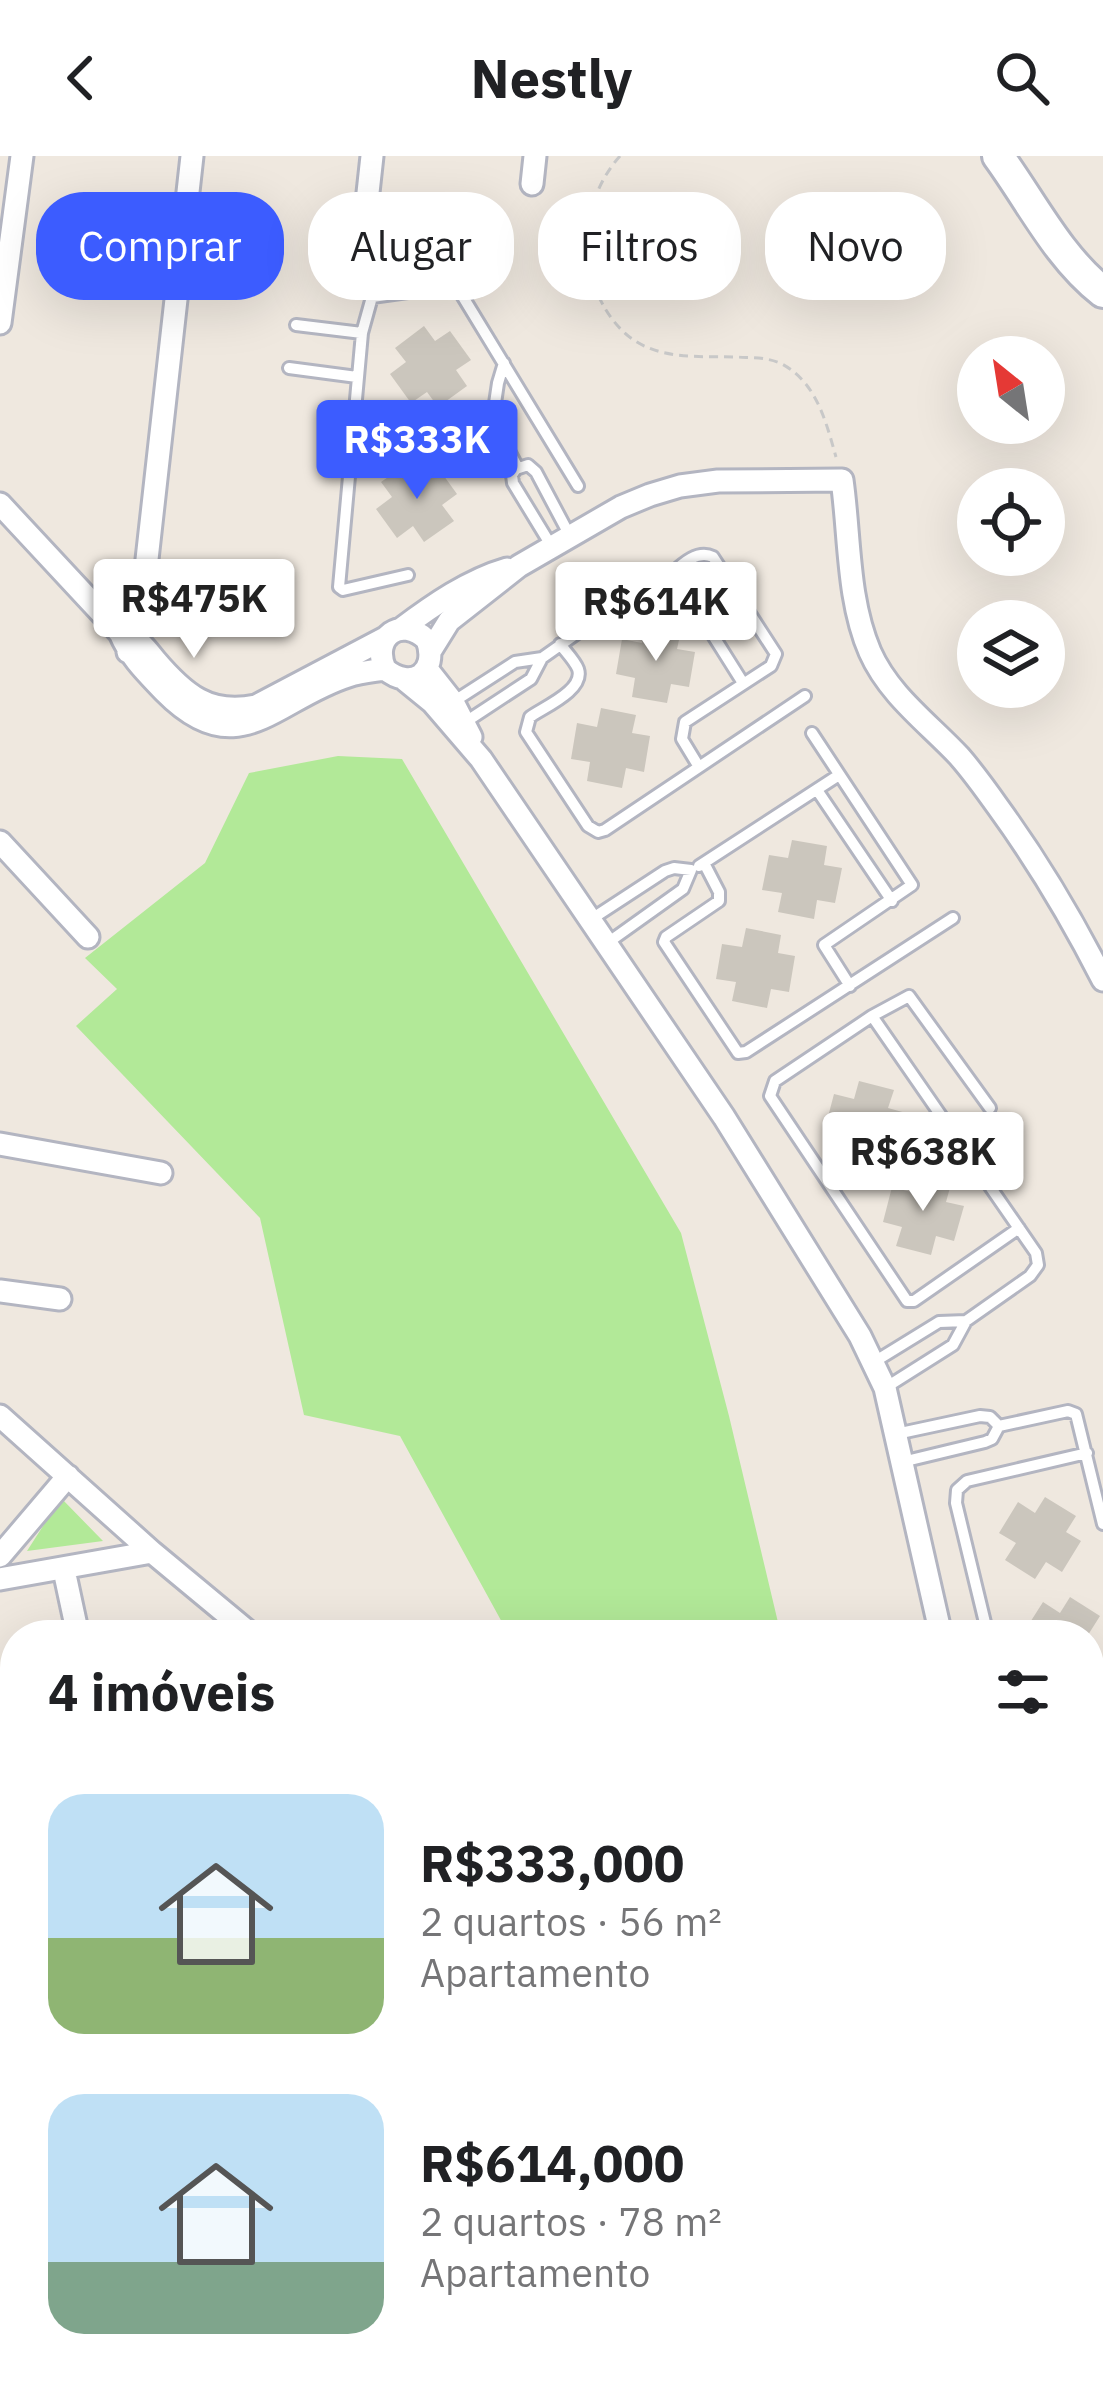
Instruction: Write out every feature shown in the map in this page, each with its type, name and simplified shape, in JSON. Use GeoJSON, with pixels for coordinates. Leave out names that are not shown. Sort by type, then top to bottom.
{"type":"FeatureCollection","features":[{"type":"Feature","properties":{"kind":"street"},"geometry":{"type":"LineString","coordinates":[[0,322],[22,156]]}},
{"type":"Feature","properties":{"kind":"street"},"geometry":{"type":"LineString","coordinates":[[128,642],[192,156]]}},
{"type":"Feature","properties":{"kind":"street"},"geometry":{"type":"LineString","coordinates":[[368,192],[372,156]]}},
{"type":"Feature","properties":{"kind":"street"},"geometry":{"type":"LineString","coordinates":[[532,184],[535,156]]}},
{"type":"Feature","properties":{"kind":"street"},"geometry":{"type":"LineString","coordinates":[[998,156],[1057,241],[1103,292]]}},
{"type":"Feature","properties":{"kind":"street"},"geometry":{"type":"LineString","coordinates":[[0,504],[128,642],[181,708],[215,725],[278,712],[348,676],[421,675],[448,621],[519,566],[650,495],[680,486],[750,479],[842,480],[858,619],[871,653],[886,680],[922,723],[959,756],[1034,857],[1103,980]]}},
{"type":"Feature","properties":{"kind":"street"},"geometry":{"type":"LineString","coordinates":[[239,717],[394,633],[487,575],[519,566]]}},
{"type":"Feature","properties":{"kind":"street"},"geometry":{"type":"LineString","coordinates":[[394,633],[420,633],[481,759]]}},
{"type":"Feature","properties":{"kind":"street"},"geometry":{"type":"LineString","coordinates":[[394,633],[380,653],[395,675],[432,702],[481,759],[724,1117],[860,1336],[885,1388],[938,1620]]}},
{"type":"Feature","properties":{"kind":"street"},"geometry":{"type":"LineString","coordinates":[[0,842],[88,937]]}},
{"type":"Feature","properties":{"kind":"street"},"geometry":{"type":"LineString","coordinates":[[0,1144],[161,1172]]}},
{"type":"Feature","properties":{"kind":"street"},"geometry":{"type":"LineString","coordinates":[[0,1292],[60,1299]]}},
{"type":"Feature","properties":{"kind":"street"},"geometry":{"type":"LineString","coordinates":[[0,1416],[222,1620]]}},
{"type":"Feature","properties":{"kind":"street"},"geometry":{"type":"LineString","coordinates":[[0,1556],[68,1476]]}},
{"type":"Feature","properties":{"kind":"street"},"geometry":{"type":"LineString","coordinates":[[0,1580],[152,1552]]}},
{"type":"Feature","properties":{"kind":"street"},"geometry":{"type":"LineString","coordinates":[[64,1570],[75,1620]]}},
{"type":"Feature","properties":{"kind":"lane"},"geometry":{"type":"LineString","coordinates":[[372,300],[362,333],[340,589],[408,575]]}},
{"type":"Feature","properties":{"kind":"lane"},"geometry":{"type":"LineString","coordinates":[[467,300],[578,486]]}},
{"type":"Feature","properties":{"kind":"lane"},"geometry":{"type":"LineString","coordinates":[[296,325],[362,333]]}},
{"type":"Feature","properties":{"kind":"lane"},"geometry":{"type":"LineString","coordinates":[[490,437],[503,363]]}},
{"type":"Feature","properties":{"kind":"lane"},"geometry":{"type":"LineString","coordinates":[[289,368],[358,377]]}},
{"type":"Feature","properties":{"kind":"lane"},"geometry":{"type":"LineString","coordinates":[[354,426],[490,437],[508,449],[518,468]]}},
{"type":"Feature","properties":{"kind":"lane"},"geometry":{"type":"LineString","coordinates":[[518,468],[532,468],[550,499],[561,542],[530,511],[512,479],[518,468]]}},
{"type":"Feature","properties":{"kind":"lane"},"geometry":{"type":"LineString","coordinates":[[530,511],[550,499]]}},
{"type":"Feature","properties":{"kind":"lane"},"geometry":{"type":"LineString","coordinates":[[464,723],[531,679],[542,658],[657,577],[669,576],[700,554],[709,554],[776,654],[771,666],[685,722],[682,739],[699,767]]}},
{"type":"Feature","properties":{"kind":"lane"},"geometry":{"type":"LineString","coordinates":[[669,576],[680,583],[743,683]]}},
{"type":"Feature","properties":{"kind":"lane"},"geometry":{"type":"LineString","coordinates":[[560,644],[578,670],[578,680],[530,717],[526,732],[590,829],[598,832],[805,696]]}},
{"type":"Feature","properties":{"kind":"lane"},"geometry":{"type":"LineString","coordinates":[[453,702],[522,660],[542,658]]}},
{"type":"Feature","properties":{"kind":"lane"},"geometry":{"type":"LineString","coordinates":[[494,675],[506,695]]}},
{"type":"Feature","properties":{"kind":"lane"},"geometry":{"type":"LineString","coordinates":[[812,733],[912,884],[824,945],[850,986]]}},
{"type":"Feature","properties":{"kind":"lane"},"geometry":{"type":"LineString","coordinates":[[590,920],[665,871],[691,870],[704,863],[839,775]]}},
{"type":"Feature","properties":{"kind":"lane"},"geometry":{"type":"LineString","coordinates":[[817,790],[892,901]]}},
{"type":"Feature","properties":{"kind":"lane"},"geometry":{"type":"LineString","coordinates":[[704,863],[719,901],[664,941],[734,1052],[746,1052],[953,918]]}},
{"type":"Feature","properties":{"kind":"lane"},"geometry":{"type":"LineString","coordinates":[[606,944],[683,889],[691,870]]}},
{"type":"Feature","properties":{"kind":"lane"},"geometry":{"type":"LineString","coordinates":[[643,885],[657,906]]}},
{"type":"Feature","properties":{"kind":"lane"},"geometry":{"type":"LineString","coordinates":[[990,1108],[911,997],[872,1016],[775,1081],[770,1096],[905,1298],[914,1300],[1019,1228]]}},
{"type":"Feature","properties":{"kind":"lane"},"geometry":{"type":"LineString","coordinates":[[872,1016],[1036,1253],[1038,1265],[966,1322],[957,1341],[885,1388]]}},
{"type":"Feature","properties":{"kind":"lane"},"geometry":{"type":"LineString","coordinates":[[874,1362],[944,1320],[966,1322]]}},
{"type":"Feature","properties":{"kind":"lane"},"geometry":{"type":"LineString","coordinates":[[918,1336],[933,1358]]}},
{"type":"Feature","properties":{"kind":"lane"},"geometry":{"type":"LineString","coordinates":[[896,1434],[985,1416],[1000,1426],[1073,1412],[1103,1524]]}},
{"type":"Feature","properties":{"kind":"lane"},"geometry":{"type":"LineString","coordinates":[[948,1424],[954,1450]]}},
{"type":"Feature","properties":{"kind":"lane"},"geometry":{"type":"LineString","coordinates":[[902,1462],[992,1439],[1000,1426]]}},
{"type":"Feature","properties":{"kind":"lane"},"geometry":{"type":"LineString","coordinates":[[984,1620],[956,1503],[957,1490],[967,1481],[1087,1453]]}},
{"type":"Feature","properties":{"kind":"path"},"geometry":{"type":"LineString","coordinates":[[620,156],[594,200],[586,236],[588,266],[600,301],[617,329],[654,352],[759,358],[796,373],[814,394],[842,480]]}},
{"type":"Feature","properties":{"kind":"green space"},"geometry":{"type":"Polygon","coordinates":[[[338,756],[402,759],[681,1233],[777,1620],[501,1620],[400,1436],[304,1415],[260,1218],[76,1026],[117,989],[85,958],[205,863],[249,773],[338,756]]]}},
{"type":"Feature","properties":{"kind":"green space"},"geometry":{"type":"Polygon","coordinates":[[[61,1498],[103,1541],[27,1551],[61,1498]]]}},
{"type":"Feature","properties":{"kind":"building"},"geometry":{"type":"Polygon","coordinates":[[[424,326],[435,341],[450,331],[471,360],[456,370],[467,386],[438,407],[427,392],[411,403],[390,374],[406,362],[395,348],[424,326]]]}},
{"type":"Feature","properties":{"kind":"building"},"geometry":{"type":"Polygon","coordinates":[[[411,461],[421,476],[436,465],[457,494],[442,505],[454,521],[424,542],[413,526],[397,538],[376,509],[392,497],[381,482],[411,461]]]}},
{"type":"Feature","properties":{"kind":"building"},"geometry":{"type":"Polygon","coordinates":[[[646,624],[681,631],[677,649],[695,652],[689,687],[671,684],[667,703],[632,697],[635,678],[616,674],[622,639],[642,643],[646,624]]]}},
{"type":"Feature","properties":{"kind":"building"},"geometry":{"type":"Polygon","coordinates":[[[601,708],[636,715],[632,733],[650,736],[644,772],[626,768],[622,788],[587,781],[590,762],[571,759],[577,723],[597,727],[601,708]]]}},
{"type":"Feature","properties":{"kind":"building"},"geometry":{"type":"Polygon","coordinates":[[[792,840],[827,846],[824,865],[842,868],[835,903],[817,900],[814,919],[778,912],[782,893],[762,890],[769,855],[788,858],[792,840]]]}},
{"type":"Feature","properties":{"kind":"building"},"geometry":{"type":"Polygon","coordinates":[[[746,928],[781,935],[778,953],[795,956],[789,992],[771,989],[767,1008],[732,1001],[736,982],[716,979],[722,944],[742,947],[746,928]]]}},
{"type":"Feature","properties":{"kind":"building"},"geometry":{"type":"Polygon","coordinates":[[[859,1081],[894,1090],[888,1108],[906,1113],[896,1147],[879,1143],[873,1162],[839,1152],[844,1133],[825,1128],[834,1094],[854,1099],[859,1081]]]}},
{"type":"Feature","properties":{"kind":"building"},"geometry":{"type":"Polygon","coordinates":[[[917,1174],[951,1184],[946,1202],[964,1206],[954,1241],[936,1236],[931,1255],[896,1246],[902,1227],[883,1222],[892,1187],[911,1192],[917,1174]]]}},
{"type":"Feature","properties":{"kind":"building"},"geometry":{"type":"Polygon","coordinates":[[[1045,1497],[1076,1516],[1066,1532],[1081,1541],[1062,1572],[1046,1562],[1035,1579],[1005,1560],[1016,1543],[999,1533],[1018,1502],[1035,1513],[1045,1497]]]}},
{"type":"Feature","properties":{"kind":"building"},"geometry":{"type":"Polygon","coordinates":[[[1070,1597],[1100,1616],[1097,1620],[1032,1620],[1043,1602],[1060,1613],[1070,1597]]]}}]}
